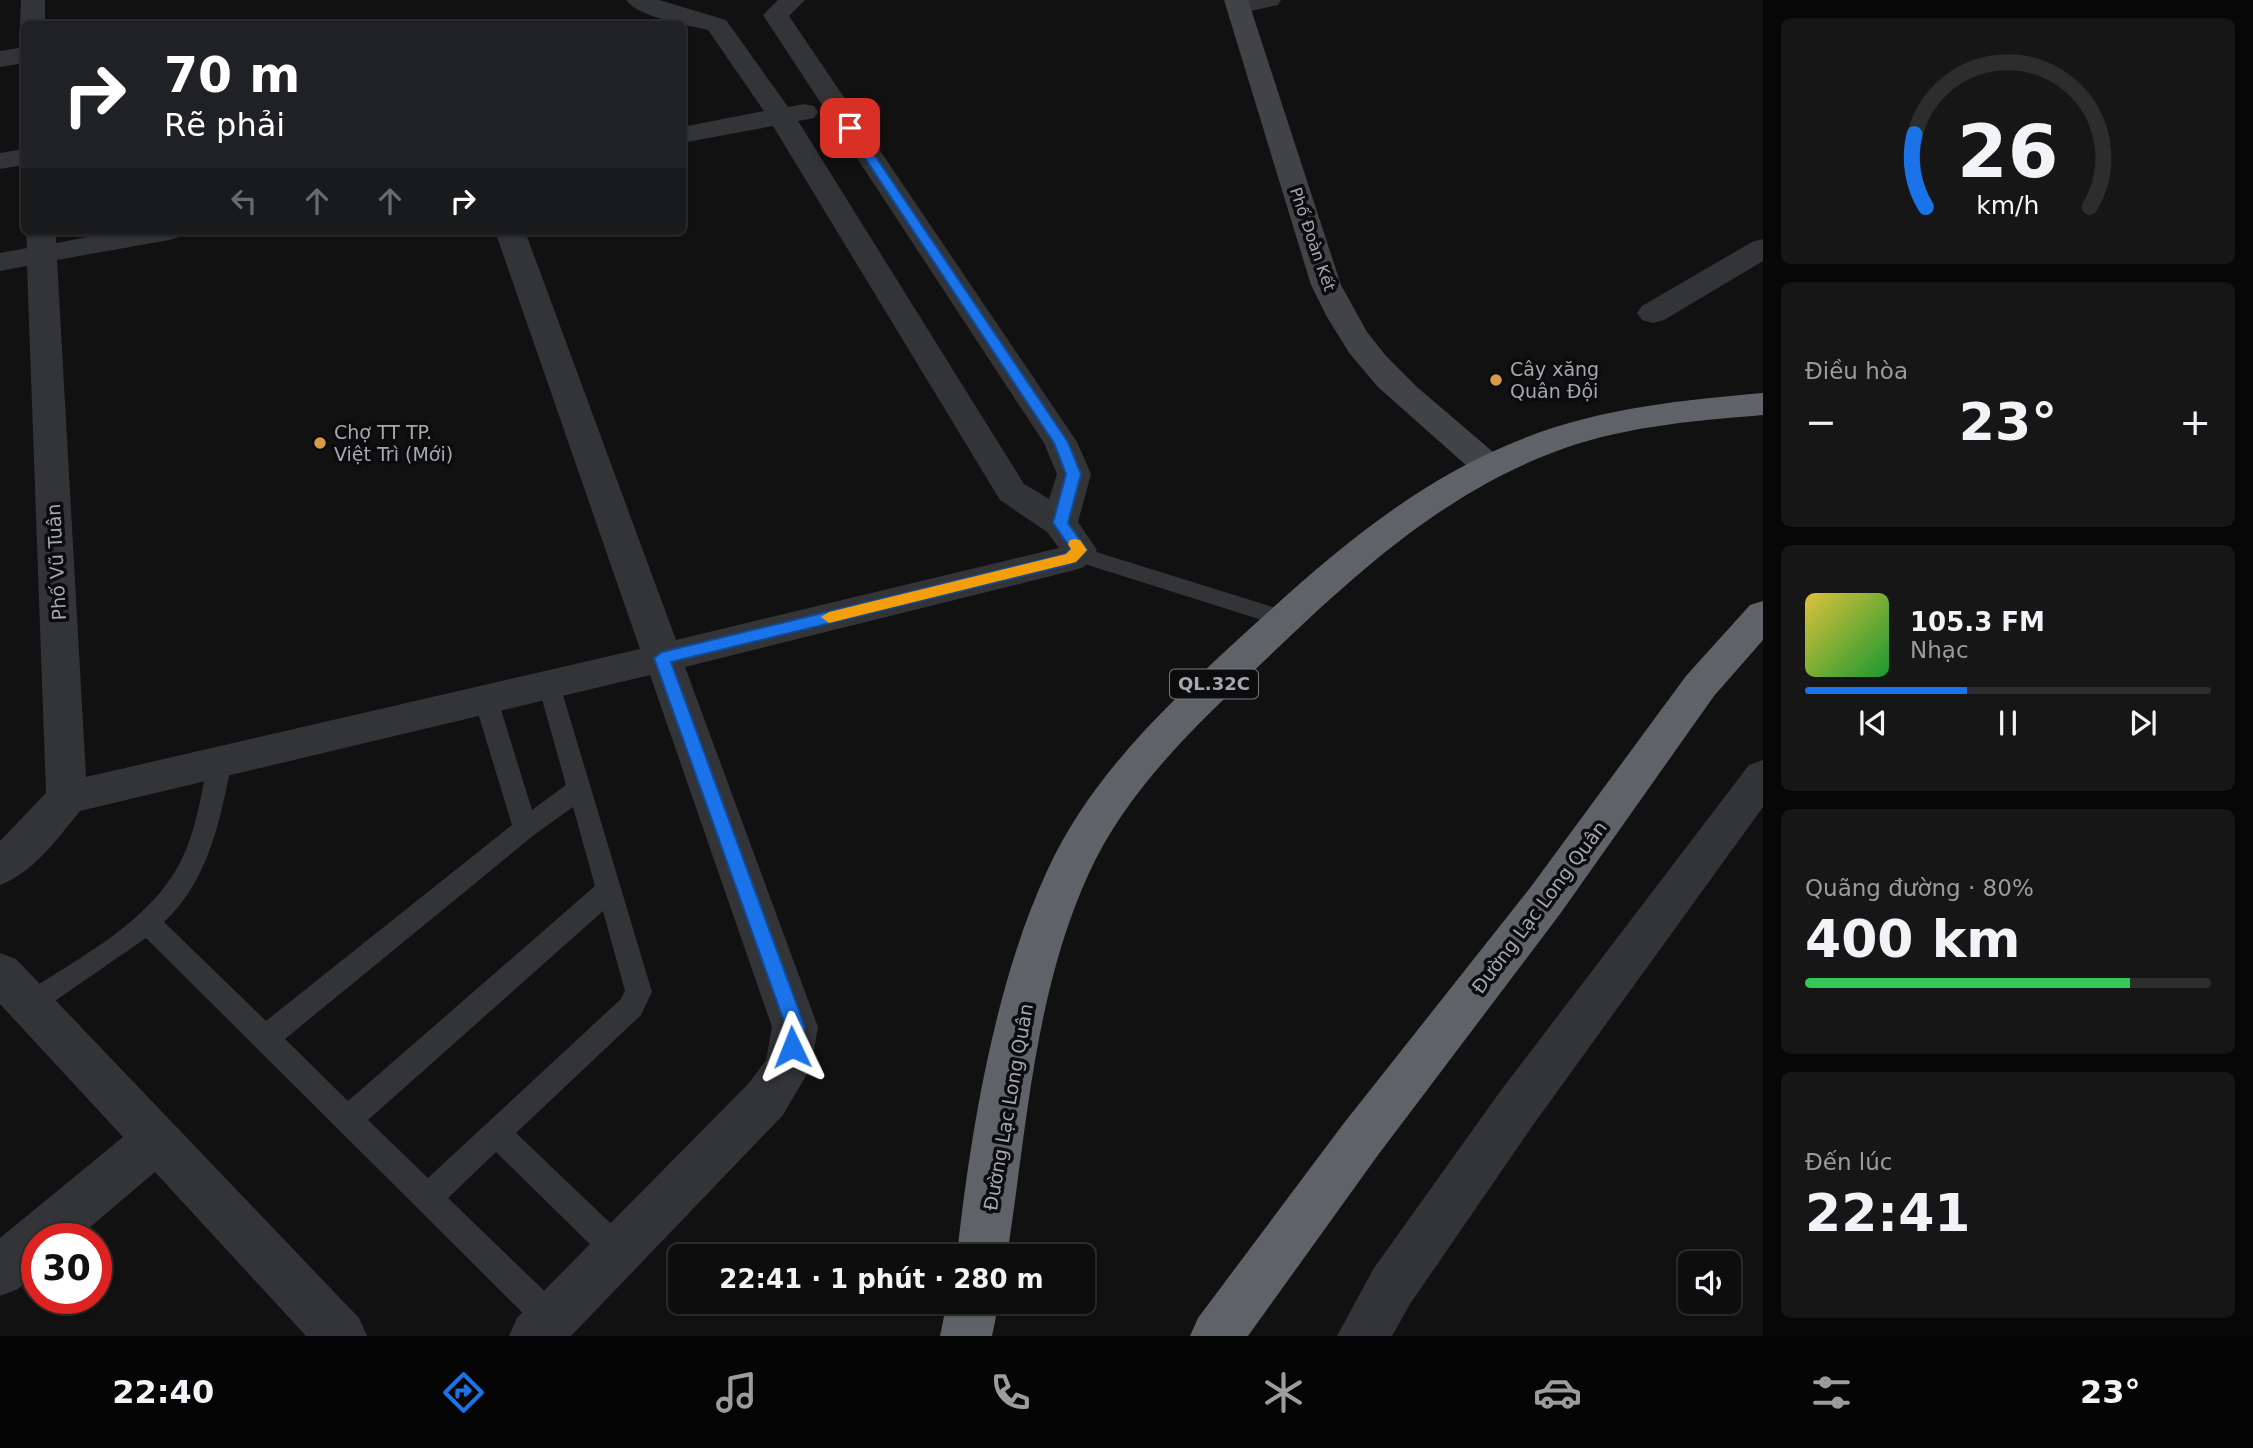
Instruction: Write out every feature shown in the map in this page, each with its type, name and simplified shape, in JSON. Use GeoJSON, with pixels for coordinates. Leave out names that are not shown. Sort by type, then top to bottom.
{"type":"FeatureCollection","features":[{"type":"Feature","properties":{"kind":"highway","name":"Đường Lạc Long Quân"},"geometry":{"type":"LineString","coordinates":[[984,1244],[1013,1055],[1039,953],[1069,871],[1107,804],[1140,760],[1203,694],[1359,550],[1457,482],[1539,444],[1617,421],[1763,404]]}},
{"type":"Feature","properties":{"kind":"highway","name":"Đường Lạc Long Quân"},"geometry":{"type":"LineString","coordinates":[[1216,1336],[1362,1139],[1545,901],[1700,686],[1763,615]]}},
{"type":"Feature","properties":{"kind":"highway"},"geometry":{"type":"LineString","coordinates":[[965,1336],[970,1314]]}},
{"type":"Feature","properties":{"kind":"street"},"geometry":{"type":"LineString","coordinates":[[33,0],[33,21]]}},
{"type":"Feature","properties":{"kind":"street"},"geometry":{"type":"LineString","coordinates":[[0,867],[36,834],[67,797],[549,685],[1071,558],[1069,539],[1074,474],[1060,442],[836,106],[756,16],[666,12],[638,0]]}},
{"type":"Feature","properties":{"kind":"street"},"geometry":{"type":"LineString","coordinates":[[1237,3],[1269,0]]}},
{"type":"Feature","properties":{"kind":"street","name":"Phố Đoàn Kết"},"geometry":{"type":"LineString","coordinates":[[1237,3],[1326,285],[1344,320],[1361,346],[1385,374],[1488,466]]}},
{"type":"Feature","properties":{"kind":"street"},"geometry":{"type":"LineString","coordinates":[[756,16],[780,116],[1012,492],[1069,539]]}},
{"type":"Feature","properties":{"kind":"street"},"geometry":{"type":"LineString","coordinates":[[0,59],[21,56]]}},
{"type":"Feature","properties":{"kind":"street"},"geometry":{"type":"LineString","coordinates":[[686,134],[836,106]]}},
{"type":"Feature","properties":{"kind":"street"},"geometry":{"type":"LineString","coordinates":[[0,161],[21,158]]}},
{"type":"Feature","properties":{"kind":"street"},"geometry":{"type":"LineString","coordinates":[[0,262],[42,242],[123,235]]}},
{"type":"Feature","properties":{"kind":"street"},"geometry":{"type":"LineString","coordinates":[[511,235],[796,1027],[788,1067],[766,1099],[543,1327]]}},
{"type":"Feature","properties":{"kind":"street","name":"Phố Vũ Tuân"},"geometry":{"type":"LineString","coordinates":[[42,242],[67,797]]}},
{"type":"Feature","properties":{"kind":"street"},"geometry":{"type":"LineString","coordinates":[[1653,313],[1763,248]]}},
{"type":"Feature","properties":{"kind":"street"},"geometry":{"type":"LineString","coordinates":[[1363,1336],[1392,1286],[1516,1109],[1763,776]]}},
{"type":"Feature","properties":{"kind":"street"},"geometry":{"type":"LineString","coordinates":[[15,988],[341,1336]]}},
{"type":"Feature","properties":{"kind":"street"},"geometry":{"type":"LineString","coordinates":[[58,1223],[156,1140]]}},
{"type":"Feature","properties":{"kind":"street"},"geometry":{"type":"LineString","coordinates":[[0,1271],[21,1254]]}},
{"type":"Feature","properties":{"kind":"lane"},"geometry":{"type":"LineString","coordinates":[[1069,539],[1284,619]]}},
{"type":"Feature","properties":{"kind":"lane"},"geometry":{"type":"LineString","coordinates":[[428,1198],[631,1007],[639,992],[549,685]]}},
{"type":"Feature","properties":{"kind":"lane"},"geometry":{"type":"LineString","coordinates":[[486,699],[526,828]]}},
{"type":"Feature","properties":{"kind":"lane"},"geometry":{"type":"LineString","coordinates":[[15,988],[148,923],[188,871],[205,826],[220,762]]}},
{"type":"Feature","properties":{"kind":"lane"},"geometry":{"type":"LineString","coordinates":[[266,1038],[526,828],[579,789]]}},
{"type":"Feature","properties":{"kind":"lane"},"geometry":{"type":"LineString","coordinates":[[348,1119],[609,890]]}},
{"type":"Feature","properties":{"kind":"lane"},"geometry":{"type":"LineString","coordinates":[[148,923],[428,1198],[543,1327]]}},
{"type":"Feature","properties":{"kind":"lane"},"geometry":{"type":"LineString","coordinates":[[497,1134],[617,1250]]}},
{"type":"Feature","properties":{"kind":"slow traffic"},"geometry":{"type":"LineString","coordinates":[[829,617],[1071,558],[1079,550],[1075,544]]}},
{"type":"Feature","properties":{"kind":"place","name":"Cây xăng Quân Đội"},"geometry":{"type":"Point","coordinates":[1496,380]}},
{"type":"Feature","properties":{"kind":"place","name":"Chợ TT TP. Việt Trì (Mới)"},"geometry":{"type":"Point","coordinates":[320,443]}},
{"type":"Feature","properties":{"kind":"route"},"geometry":{"type":"LineString","coordinates":[[792,1047],[796,1027],[662,658],[1071,558],[1079,550],[1060,523],[1074,474],[1060,442],[850,128]]}}]}
